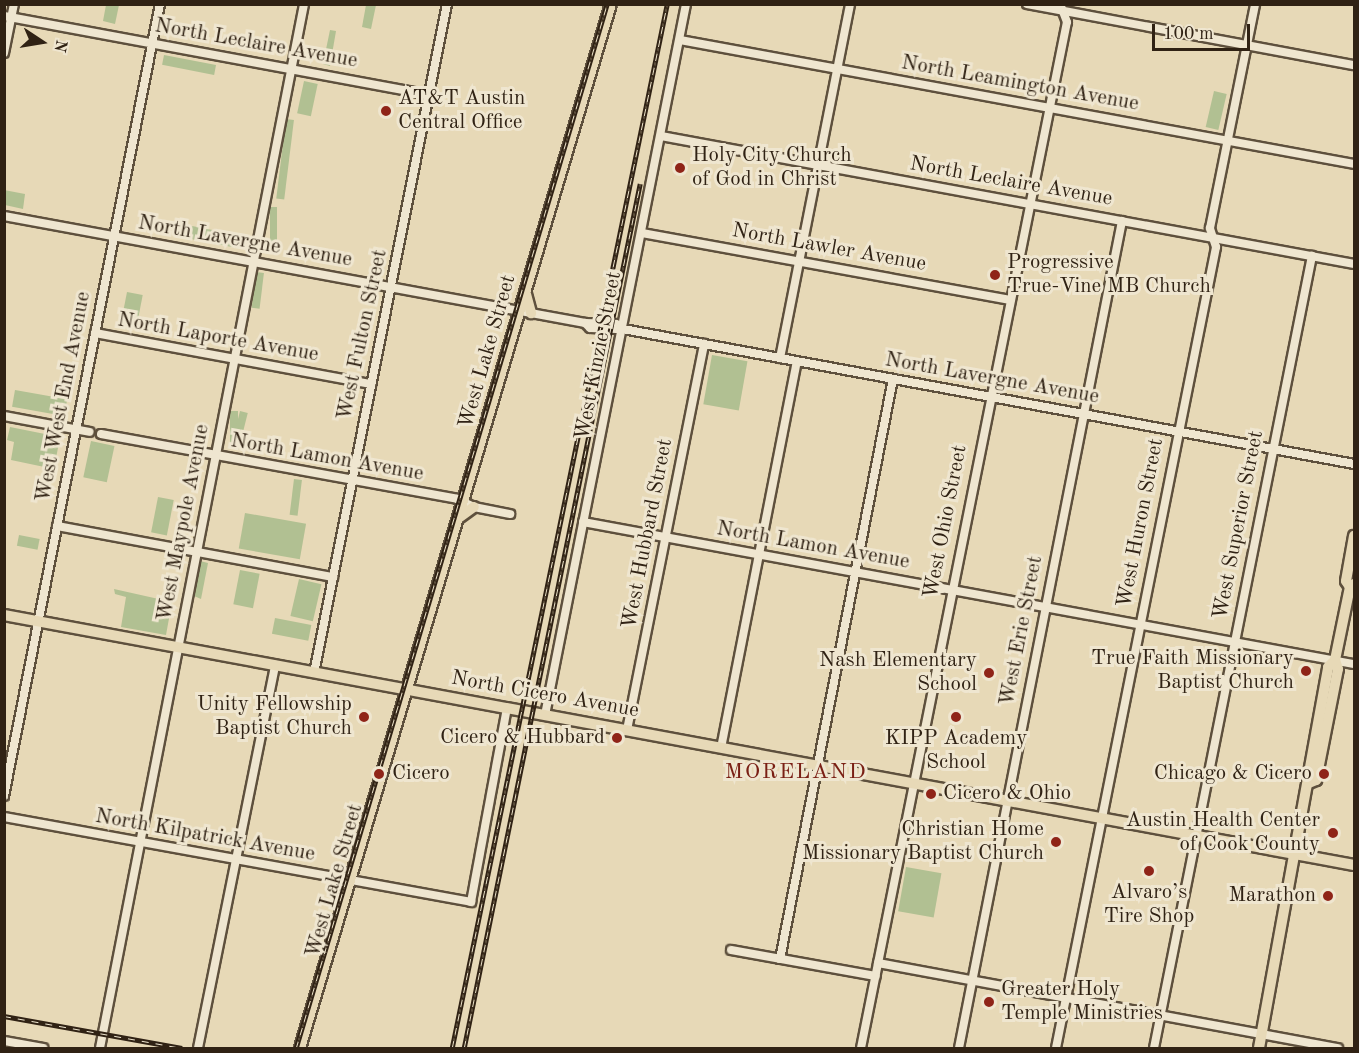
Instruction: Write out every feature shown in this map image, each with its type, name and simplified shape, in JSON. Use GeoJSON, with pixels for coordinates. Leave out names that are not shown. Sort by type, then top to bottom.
{"type":"FeatureCollection","features":[{"type":"Feature","properties":{"kind":"main road","name":"West Lake Street"},"geometry":{"type":"LineString","coordinates":[[295,1048],[411,690],[460,517],[469,504],[509,351],[611,4]]}},
{"type":"Feature","properties":{"kind":"main road"},"geometry":{"type":"LineString","coordinates":[[509,351],[518,346],[525,275],[533,269]]}},
{"type":"Feature","properties":{"kind":"main road"},"geometry":{"type":"LineString","coordinates":[[1259,1048],[1309,783],[1306,779],[1328,667],[1335,660],[1352,585],[1346,581],[1354,536]]}},
{"type":"Feature","properties":{"kind":"main road","name":"North Cicero Avenue"},"geometry":{"type":"LineString","coordinates":[[4,615],[1007,800],[1078,814],[1092,819],[1101,818],[1354,865]]}},
{"type":"Feature","properties":{"kind":"main road","name":"West Lake Street"},"geometry":{"type":"LineString","coordinates":[[300,1048],[400,709],[411,690]]}},
{"type":"Feature","properties":{"kind":"main road","name":"West Lake Street"},"geometry":{"type":"LineString","coordinates":[[306,1048],[350,881]]}},
{"type":"Feature","properties":{"kind":"street"},"geometry":{"type":"LineString","coordinates":[[4,53],[8,17],[14,4]]}},
{"type":"Feature","properties":{"kind":"street","name":"West West End Avenue"},"geometry":{"type":"LineString","coordinates":[[4,796],[160,4]]}},
{"type":"Feature","properties":{"kind":"street","name":"West Maypole Avenue"},"geometry":{"type":"LineString","coordinates":[[100,1048],[304,4]]}},
{"type":"Feature","properties":{"kind":"street","name":"West Fulton Street"},"geometry":{"type":"LineString","coordinates":[[315,673],[370,384],[447,4]]}},
{"type":"Feature","properties":{"kind":"street","name":"West Kinzie Street"},"geometry":{"type":"LineString","coordinates":[[545,715],[686,4]]}},
{"type":"Feature","properties":{"kind":"street"},"geometry":{"type":"LineString","coordinates":[[780,358],[850,4]]}},
{"type":"Feature","properties":{"kind":"street"},"geometry":{"type":"LineString","coordinates":[[1027,4],[1062,8],[1354,65]]}},
{"type":"Feature","properties":{"kind":"street","name":"West Huron Street"},"geometry":{"type":"LineString","coordinates":[[1056,1048],[1216,247],[1210,228],[1255,4]]}},
{"type":"Feature","properties":{"kind":"street","name":"West Ohio Street"},"geometry":{"type":"LineString","coordinates":[[861,1048],[989,397],[1067,22],[1062,8]]}},
{"type":"Feature","properties":{"kind":"street","name":"North Leclaire Avenue"},"geometry":{"type":"LineString","coordinates":[[8,17],[429,95]]}},
{"type":"Feature","properties":{"kind":"street","name":"North Leamington Avenue"},"geometry":{"type":"LineString","coordinates":[[680,40],[1354,164]]}},
{"type":"Feature","properties":{"kind":"street","name":"North Leclaire Avenue"},"geometry":{"type":"LineString","coordinates":[[661,136],[1354,264]]}},
{"type":"Feature","properties":{"kind":"street","name":"North Lavergne Avenue"},"geometry":{"type":"LineString","coordinates":[[4,216],[585,323],[614,332],[623,329],[1354,464]]}},
{"type":"Feature","properties":{"kind":"street","name":"West Erie Street"},"geometry":{"type":"LineString","coordinates":[[959,1048],[1122,221]]}},
{"type":"Feature","properties":{"kind":"street","name":"North Lawler Avenue"},"geometry":{"type":"LineString","coordinates":[[642,233],[1009,300]]}},
{"type":"Feature","properties":{"kind":"street","name":"West Superior Street"},"geometry":{"type":"LineString","coordinates":[[1154,1048],[1312,256]]}},
{"type":"Feature","properties":{"kind":"street","name":"North Laporte Avenue"},"geometry":{"type":"LineString","coordinates":[[95,333],[370,384]]}},
{"type":"Feature","properties":{"kind":"street","name":"West Hubbard Street"},"geometry":{"type":"LineString","coordinates":[[627,730],[704,344]]}},
{"type":"Feature","properties":{"kind":"street"},"geometry":{"type":"LineString","coordinates":[[721,748],[797,361]]}},
{"type":"Feature","properties":{"kind":"street"},"geometry":{"type":"LineString","coordinates":[[780,959],[893,379]]}},
{"type":"Feature","properties":{"kind":"street"},"geometry":{"type":"LineString","coordinates":[[4,416],[90,432]]}},
{"type":"Feature","properties":{"kind":"street","name":"North Lamon Avenue"},"geometry":{"type":"LineString","coordinates":[[101,434],[352,480],[510,514]]}},
{"type":"Feature","properties":{"kind":"street","name":"North Lamon Avenue"},"geometry":{"type":"LineString","coordinates":[[583,522],[1354,664]]}},
{"type":"Feature","properties":{"kind":"street"},"geometry":{"type":"LineString","coordinates":[[57,526],[333,577]]}},
{"type":"Feature","properties":{"kind":"street"},"geometry":{"type":"LineString","coordinates":[[198,1048],[275,665]]}},
{"type":"Feature","properties":{"kind":"street","name":"North Kilpatrick Avenue"},"geometry":{"type":"LineString","coordinates":[[4,817],[471,903],[507,708]]}},
{"type":"Feature","properties":{"kind":"street"},"geometry":{"type":"LineString","coordinates":[[731,950],[876,976]]}},
{"type":"Feature","properties":{"kind":"street"},"geometry":{"type":"LineString","coordinates":[[878,963],[1338,1048]]}},
{"type":"Feature","properties":{"kind":"street"},"geometry":{"type":"LineString","coordinates":[[4,1041],[43,1048]]}},
{"type":"Feature","properties":{"kind":"green space"},"geometry":{"type":"Polygon","coordinates":[[[106,5],[119,5],[115,24],[103,21],[106,5]]]}},
{"type":"Feature","properties":{"kind":"green space"},"geometry":{"type":"Polygon","coordinates":[[[366,5],[376,5],[371,29],[362,27],[366,5]]]}},
{"type":"Feature","properties":{"kind":"green space"},"geometry":{"type":"Polygon","coordinates":[[[330,30],[336,31],[330,66],[323,64],[330,30]]]}},
{"type":"Feature","properties":{"kind":"green space"},"geometry":{"type":"Polygon","coordinates":[[[164,55],[216,65],[214,75],[162,65],[164,55]]]}},
{"type":"Feature","properties":{"kind":"green space"},"geometry":{"type":"Polygon","coordinates":[[[304,81],[318,84],[311,116],[297,113],[304,81]]]}},
{"type":"Feature","properties":{"kind":"green space"},"geometry":{"type":"Polygon","coordinates":[[[1214,91],[1227,94],[1218,130],[1206,127],[1214,91]]]}},
{"type":"Feature","properties":{"kind":"green space"},"geometry":{"type":"Polygon","coordinates":[[[286,119],[294,120],[284,199],[276,198],[286,119]]]}},
{"type":"Feature","properties":{"kind":"green space"},"geometry":{"type":"Polygon","coordinates":[[[4,190],[25,194],[23,209],[5,205],[4,190]]]}},
{"type":"Feature","properties":{"kind":"green space"},"geometry":{"type":"Polygon","coordinates":[[[270,207],[277,207],[277,253],[270,253],[270,207]]]}},
{"type":"Feature","properties":{"kind":"green space"},"geometry":{"type":"Polygon","coordinates":[[[192,226],[243,236],[241,249],[190,239],[192,226]]]}},
{"type":"Feature","properties":{"kind":"green space"},"geometry":{"type":"Polygon","coordinates":[[[256,272],[264,273],[260,309],[252,308],[256,272]]]}},
{"type":"Feature","properties":{"kind":"green space"},"geometry":{"type":"Polygon","coordinates":[[[127,292],[143,295],[136,329],[120,326],[127,292]]]}},
{"type":"Feature","properties":{"kind":"green space"},"geometry":{"type":"Polygon","coordinates":[[[712,355],[747,361],[739,410],[703,404],[712,355]]]}},
{"type":"Feature","properties":{"kind":"green space"},"geometry":{"type":"Polygon","coordinates":[[[15,390],[67,399],[64,416],[12,407],[15,390]]]}},
{"type":"Feature","properties":{"kind":"green space"},"geometry":{"type":"Polygon","coordinates":[[[230,411],[238,411],[238,447],[230,447],[230,411]]]}},
{"type":"Feature","properties":{"kind":"green space"},"geometry":{"type":"Polygon","coordinates":[[[240,411],[248,413],[239,450],[231,448],[240,411]]]}},
{"type":"Feature","properties":{"kind":"green space"},"geometry":{"type":"Polygon","coordinates":[[[10,427],[60,437],[54,469],[11,460],[14,442],[7,440],[10,427]]]}},
{"type":"Feature","properties":{"kind":"green space"},"geometry":{"type":"Polygon","coordinates":[[[91,441],[114,446],[107,482],[83,477],[91,441]]]}},
{"type":"Feature","properties":{"kind":"green space"},"geometry":{"type":"Polygon","coordinates":[[[294,479],[302,480],[298,516],[290,515],[294,479]]]}},
{"type":"Feature","properties":{"kind":"green space"},"geometry":{"type":"Polygon","coordinates":[[[158,497],[174,500],[167,535],[151,532],[158,497]]]}},
{"type":"Feature","properties":{"kind":"green space"},"geometry":{"type":"Polygon","coordinates":[[[245,513],[306,524],[300,559],[239,548],[245,513]]]}},
{"type":"Feature","properties":{"kind":"green space"},"geometry":{"type":"Polygon","coordinates":[[[19,535],[40,539],[38,550],[17,546],[19,535]]]}},
{"type":"Feature","properties":{"kind":"green space"},"geometry":{"type":"Polygon","coordinates":[[[200,561],[208,563],[201,599],[194,596],[200,561]]]}},
{"type":"Feature","properties":{"kind":"green space"},"geometry":{"type":"Polygon","coordinates":[[[240,570],[260,574],[253,608],[233,604],[240,570]]]}},
{"type":"Feature","properties":{"kind":"green space"},"geometry":{"type":"Polygon","coordinates":[[[299,579],[321,584],[313,621],[290,616],[299,579]]]}},
{"type":"Feature","properties":{"kind":"green space"},"geometry":{"type":"Polygon","coordinates":[[[114,589],[172,602],[166,635],[121,627],[126,597],[115,594],[114,589]]]}},
{"type":"Feature","properties":{"kind":"green space"},"geometry":{"type":"Polygon","coordinates":[[[275,618],[311,625],[308,641],[272,634],[275,618]]]}},
{"type":"Feature","properties":{"kind":"green space"},"geometry":{"type":"Polygon","coordinates":[[[906,867],[941,873],[934,918],[898,911],[906,867]]]}},
{"type":"Feature","properties":{"kind":"railway"},"geometry":{"type":"LineString","coordinates":[[296,1048],[607,4]]}},
{"type":"Feature","properties":{"kind":"railway"},"geometry":{"type":"LineString","coordinates":[[452,1048],[667,4]]}},
{"type":"Feature","properties":{"kind":"railway"},"geometry":{"type":"LineString","coordinates":[[464,1048],[640,184]]}},
{"type":"Feature","properties":{"kind":"railway"},"geometry":{"type":"LineString","coordinates":[[4,1016],[182,1048]]}},
{"type":"Feature","properties":{"kind":"place","name":"AT&T Austin Central Office"},"geometry":{"type":"Point","coordinates":[386,111]}},
{"type":"Feature","properties":{"kind":"place","name":"Holy City Church of God in Christ"},"geometry":{"type":"Point","coordinates":[680,168]}},
{"type":"Feature","properties":{"kind":"place","name":"Progressive True-Vine MB Church"},"geometry":{"type":"Point","coordinates":[995,275]}},
{"type":"Feature","properties":{"kind":"place","name":"True Faith Missionary Baptist Church"},"geometry":{"type":"Point","coordinates":[1306,671]}},
{"type":"Feature","properties":{"kind":"place","name":"Nash Elementary School"},"geometry":{"type":"Point","coordinates":[989,673]}},
{"type":"Feature","properties":{"kind":"place","name":"Unity Fellowship Baptist Church"},"geometry":{"type":"Point","coordinates":[364,717]}},
{"type":"Feature","properties":{"kind":"place","name":"KIPP Academy School"},"geometry":{"type":"Point","coordinates":[956,717]}},
{"type":"Feature","properties":{"kind":"place","name":"Cicero & Hubbard"},"geometry":{"type":"Point","coordinates":[617,738]}},
{"type":"Feature","properties":{"kind":"place","name":"Cicero"},"geometry":{"type":"Point","coordinates":[379,774]}},
{"type":"Feature","properties":{"kind":"place","name":"Chicago & Cicero"},"geometry":{"type":"Point","coordinates":[1324,774]}},
{"type":"Feature","properties":{"kind":"place","name":"Cicero & Ohio"},"geometry":{"type":"Point","coordinates":[931,794]}},
{"type":"Feature","properties":{"kind":"place","name":"Austin Health Center of Cook County"},"geometry":{"type":"Point","coordinates":[1333,833]}},
{"type":"Feature","properties":{"kind":"place","name":"Christian Home Missionary Baptist Church"},"geometry":{"type":"Point","coordinates":[1056,842]}},
{"type":"Feature","properties":{"kind":"place","name":"Alvaro’s Tire Shop"},"geometry":{"type":"Point","coordinates":[1149,871]}},
{"type":"Feature","properties":{"kind":"place","name":"Marathon"},"geometry":{"type":"Point","coordinates":[1328,896]}},
{"type":"Feature","properties":{"kind":"place","name":"Greater Holy Temple Ministries"},"geometry":{"type":"Point","coordinates":[989,1002]}},
{"type":"Feature","properties":{"kind":"district","name":"MORELAND"},"geometry":{"type":"Point","coordinates":[796,773]}}]}
